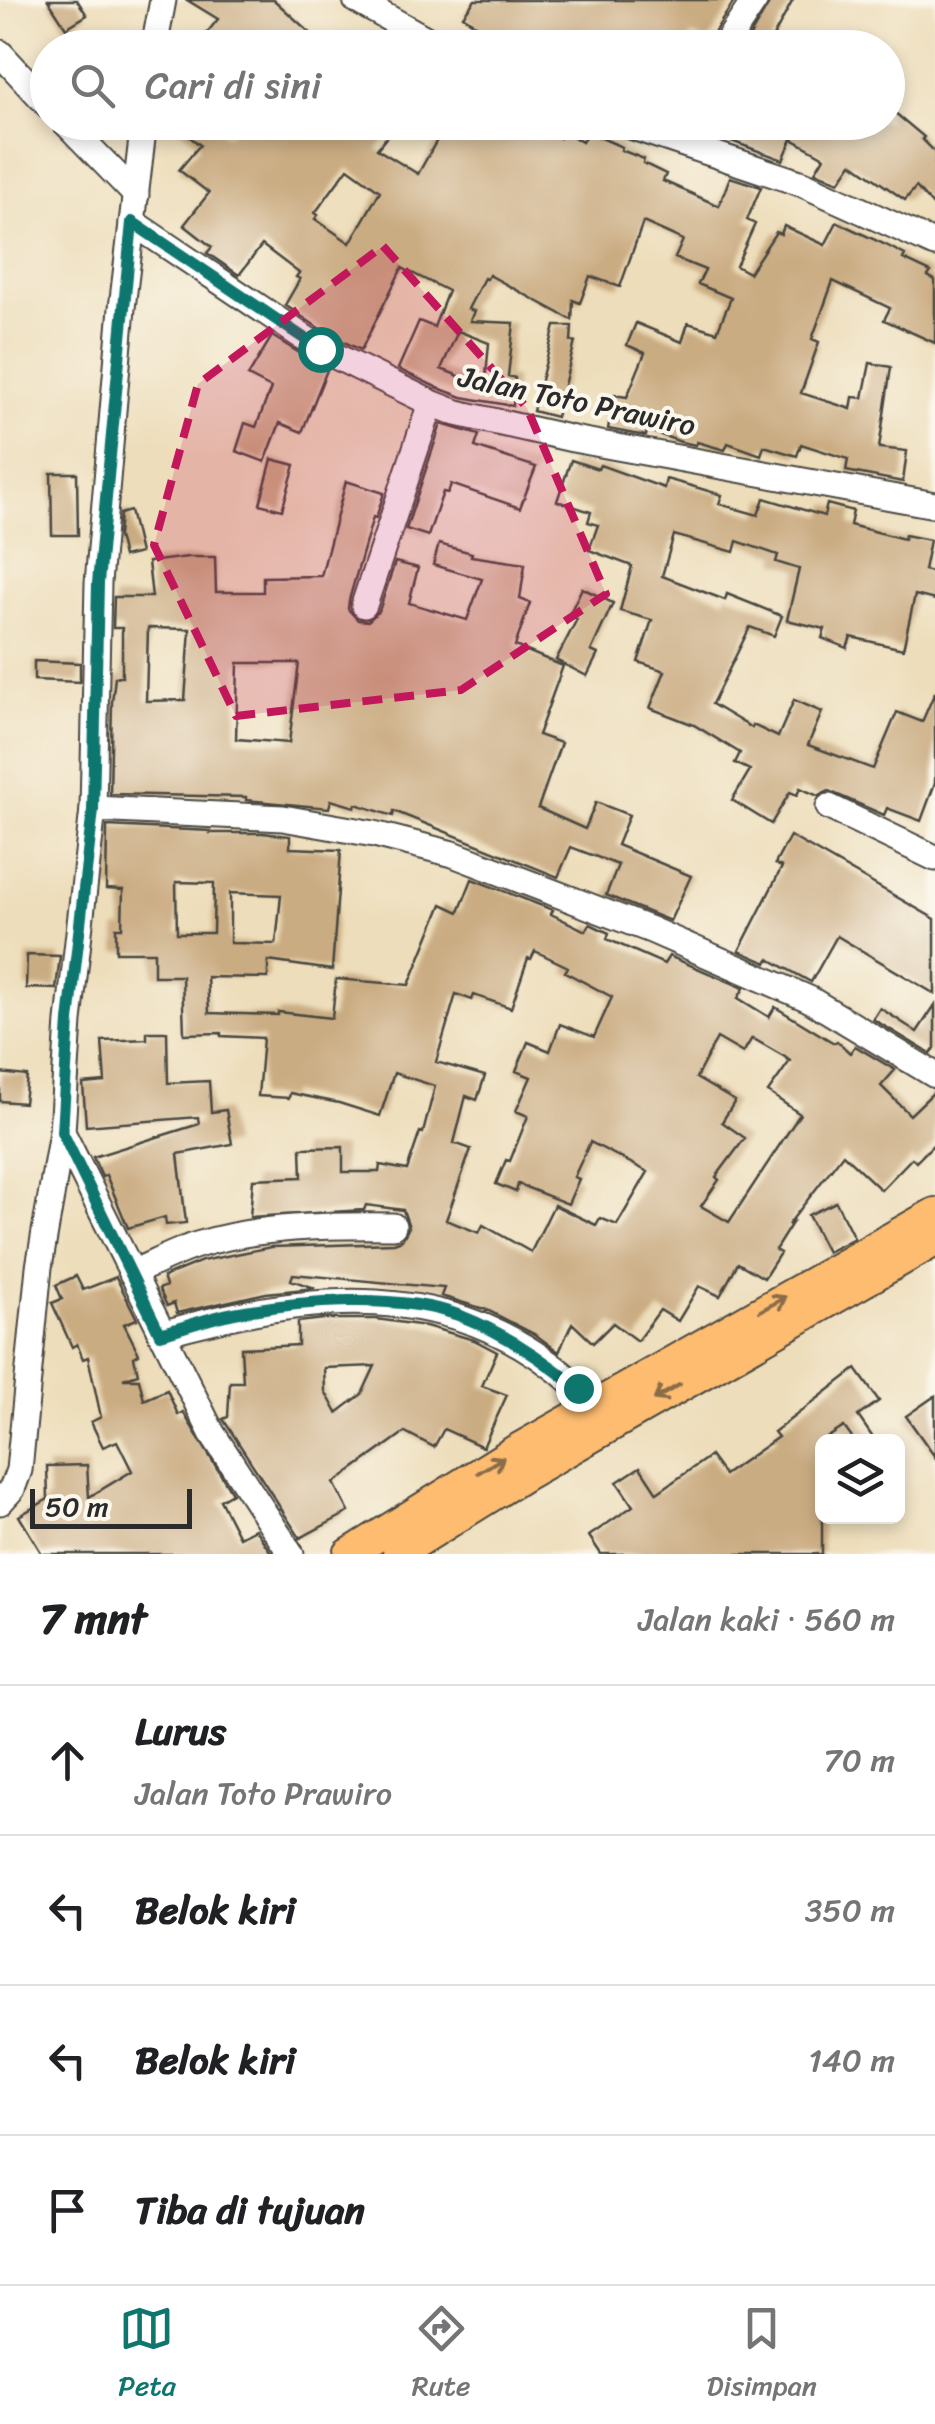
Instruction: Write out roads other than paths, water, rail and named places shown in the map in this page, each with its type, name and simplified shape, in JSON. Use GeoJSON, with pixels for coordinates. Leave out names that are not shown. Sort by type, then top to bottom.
{"type":"FeatureCollection","features":[{"type":"Feature","properties":{"kind":"main road"},"geometry":{"type":"LineString","coordinates":[[855,1272],[935,1213]]}},
{"type":"Feature","properties":{"kind":"main road"},"geometry":{"type":"LineString","coordinates":[[398,1554],[454,1503],[592,1405],[855,1272],[935,1241]]}},
{"type":"Feature","properties":{"kind":"main road"},"geometry":{"type":"LineString","coordinates":[[349,1554],[454,1503]]}},
{"type":"Feature","properties":{"kind":"street"},"geometry":{"type":"LineString","coordinates":[[157,30],[163,0]]}},
{"type":"Feature","properties":{"kind":"street"},"geometry":{"type":"LineString","coordinates":[[356,0],[410,30]]}},
{"type":"Feature","properties":{"kind":"street"},"geometry":{"type":"LineString","coordinates":[[736,30],[755,0]]}},
{"type":"Feature","properties":{"kind":"street"},"geometry":{"type":"LineString","coordinates":[[0,53],[30,85]]}},
{"type":"Feature","properties":{"kind":"street"},"geometry":{"type":"LineString","coordinates":[[83,140],[136,195]]}},
{"type":"Feature","properties":{"kind":"street"},"geometry":{"type":"LineString","coordinates":[[0,1502],[12,1489],[19,1470],[39,1267],[62,1132],[69,1021],[93,810],[98,583],[142,140]]}},
{"type":"Feature","properties":{"kind":"street"},"geometry":{"type":"LineString","coordinates":[[703,140],[935,244]]}},
{"type":"Feature","properties":{"kind":"street","name":"Jalan Toto Prawiro"},"geometry":{"type":"LineString","coordinates":[[132,222],[320,349],[431,404],[573,439],[935,504]]}},
{"type":"Feature","properties":{"kind":"street"},"geometry":{"type":"LineString","coordinates":[[364,605],[431,404]]}},
{"type":"Feature","properties":{"kind":"street"},"geometry":{"type":"LineString","coordinates":[[829,807],[935,858]]}},
{"type":"Feature","properties":{"kind":"street"},"geometry":{"type":"LineString","coordinates":[[93,810],[283,818],[374,834],[453,854],[554,891],[809,999],[935,1074]]}},
{"type":"Feature","properties":{"kind":"street"},"geometry":{"type":"LineString","coordinates":[[62,1132],[160,1334],[230,1464],[249,1486],[291,1554]]}},
{"type":"Feature","properties":{"kind":"street"},"geometry":{"type":"LineString","coordinates":[[132,1274],[195,1246],[232,1237],[335,1226],[392,1226]]}},
{"type":"Feature","properties":{"kind":"street"},"geometry":{"type":"LineString","coordinates":[[160,1334],[232,1314],[279,1307],[384,1303],[420,1306],[458,1315],[500,1334],[545,1361],[592,1405]]}}]}
